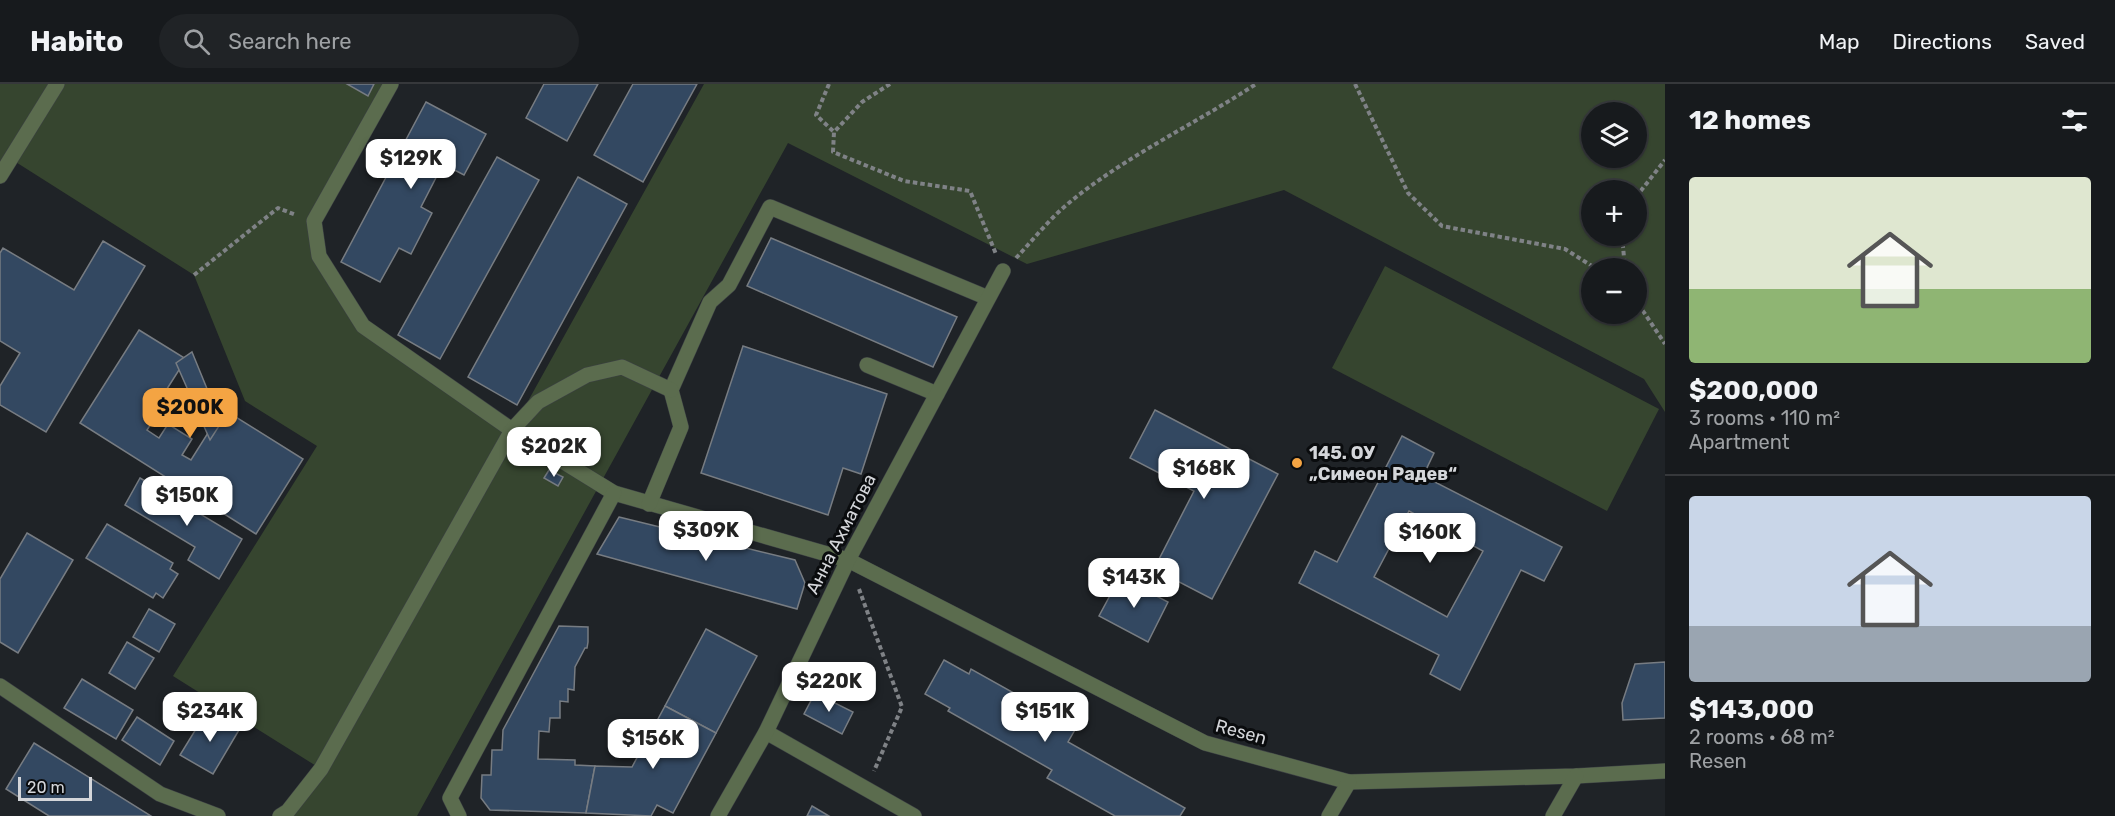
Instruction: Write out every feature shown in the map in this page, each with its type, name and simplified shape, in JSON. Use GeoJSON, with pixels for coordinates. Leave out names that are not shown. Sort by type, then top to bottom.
{"type":"FeatureCollection","features":[{"type":"Feature","properties":{"kind":"street"},"geometry":{"type":"LineString","coordinates":[[0,176],[57,84]]}},
{"type":"Feature","properties":{"kind":"street"},"geometry":{"type":"LineString","coordinates":[[314,221],[391,84]]}},
{"type":"Feature","properties":{"kind":"street"},"geometry":{"type":"LineString","coordinates":[[648,504],[681,427],[671,390],[710,302],[729,285],[770,207],[988,298]]}},
{"type":"Feature","properties":{"kind":"street","name":"Resen"},"geometry":{"type":"LineString","coordinates":[[314,221],[319,256],[363,326],[512,430],[614,493],[848,560],[1205,743],[1349,782],[1576,776],[1665,771]]}},
{"type":"Feature","properties":{"kind":"street","name":"Анна Ахматова"},"geometry":{"type":"LineString","coordinates":[[718,816],[766,732],[848,560],[1003,271]]}},
{"type":"Feature","properties":{"kind":"street"},"geometry":{"type":"LineString","coordinates":[[867,364],[937,393]]}},
{"type":"Feature","properties":{"kind":"street"},"geometry":{"type":"LineString","coordinates":[[280,816],[288,811],[321,769],[512,430],[538,402],[587,375],[622,367],[671,390]]}},
{"type":"Feature","properties":{"kind":"street"},"geometry":{"type":"LineString","coordinates":[[459,816],[450,798],[614,493]]}},
{"type":"Feature","properties":{"kind":"street"},"geometry":{"type":"LineString","coordinates":[[1,690],[160,794],[218,816]]}},
{"type":"Feature","properties":{"kind":"street"},"geometry":{"type":"LineString","coordinates":[[766,732],[914,816]]}},
{"type":"Feature","properties":{"kind":"street"},"geometry":{"type":"LineString","coordinates":[[1553,816],[1576,776]]}},
{"type":"Feature","properties":{"kind":"street"},"geometry":{"type":"LineString","coordinates":[[1329,816],[1349,782]]}},
{"type":"Feature","properties":{"kind":"path"},"geometry":{"type":"LineString","coordinates":[[829,84],[816,115],[834,132]]}},
{"type":"Feature","properties":{"kind":"path"},"geometry":{"type":"LineString","coordinates":[[890,84],[862,102],[834,132],[833,152],[904,181],[970,191],[1003,271],[1069,203],[1132,158],[1211,113],[1256,84]]}},
{"type":"Feature","properties":{"kind":"path"},"geometry":{"type":"LineString","coordinates":[[1355,84],[1408,193],[1442,225],[1565,249],[1581,259]]}},
{"type":"Feature","properties":{"kind":"path"},"geometry":{"type":"LineString","coordinates":[[1647,183],[1665,160]]}},
{"type":"Feature","properties":{"kind":"path"},"geometry":{"type":"LineString","coordinates":[[194,275],[278,208],[314,221]]}},
{"type":"Feature","properties":{"kind":"path"},"geometry":{"type":"LineString","coordinates":[[1647,317],[1665,344]]}},
{"type":"Feature","properties":{"kind":"path"},"geometry":{"type":"LineString","coordinates":[[848,560],[902,707],[866,789]]}},
{"type":"Feature","properties":{"kind":"green space"},"geometry":{"type":"Polygon","coordinates":[[[0,84],[391,84],[314,221],[319,256],[363,326],[512,430],[704,84],[1665,84],[1665,412],[1644,379],[1284,190],[1027,264],[788,143],[417,816],[280,816],[321,769],[173,676],[317,446],[245,401],[194,275],[11,159],[0,176],[0,84]]]}},
{"type":"Feature","properties":{"kind":"green space"},"geometry":{"type":"Polygon","coordinates":[[[1385,266],[1659,409],[1607,511],[1332,368],[1385,266]]]}},
{"type":"Feature","properties":{"kind":"building"},"geometry":{"type":"Polygon","coordinates":[[[347,84],[374,84],[368,96],[347,84]]]}},
{"type":"Feature","properties":{"kind":"building"},"geometry":{"type":"Polygon","coordinates":[[[544,84],[598,84],[567,141],[526,118],[544,84]]]}},
{"type":"Feature","properties":{"kind":"building"},"geometry":{"type":"Polygon","coordinates":[[[633,84],[697,84],[643,182],[594,155],[633,84]]]}},
{"type":"Feature","properties":{"kind":"building"},"geometry":{"type":"Polygon","coordinates":[[[426,102],[486,134],[464,175],[443,164],[421,207],[432,213],[411,254],[399,248],[380,282],[341,262],[426,102]]]}},
{"type":"Feature","properties":{"kind":"building"},"geometry":{"type":"Polygon","coordinates":[[[497,157],[539,180],[440,359],[398,335],[497,157]]]}},
{"type":"Feature","properties":{"kind":"building"},"geometry":{"type":"Polygon","coordinates":[[[578,177],[627,204],[517,405],[468,377],[578,177]]]}},
{"type":"Feature","properties":{"kind":"building"},"geometry":{"type":"Polygon","coordinates":[[[771,238],[957,317],[933,367],[747,286],[771,238]]]}},
{"type":"Feature","properties":{"kind":"building"},"geometry":{"type":"Polygon","coordinates":[[[103,241],[145,266],[46,432],[0,405],[0,386],[20,353],[0,341],[0,253],[3,248],[74,290],[103,241]]]}},
{"type":"Feature","properties":{"kind":"building"},"geometry":{"type":"Polygon","coordinates":[[[139,330],[186,359],[158,403],[163,405],[147,430],[159,438],[168,424],[192,439],[182,455],[191,460],[223,409],[303,459],[256,534],[80,423],[139,330]]]}},
{"type":"Feature","properties":{"kind":"building"},"geometry":{"type":"Polygon","coordinates":[[[743,346],[887,394],[861,474],[843,468],[828,515],[701,473],[743,346]]]}},
{"type":"Feature","properties":{"kind":"building"},"geometry":{"type":"Polygon","coordinates":[[[192,352],[221,423],[210,440],[176,363],[192,352]]]}},
{"type":"Feature","properties":{"kind":"building"},"geometry":{"type":"Polygon","coordinates":[[[1155,410],[1278,474],[1212,599],[1154,569],[1194,491],[1130,458],[1155,410]]]}},
{"type":"Feature","properties":{"kind":"building"},"geometry":{"type":"Polygon","coordinates":[[[1402,436],[1434,453],[1423,476],[1562,547],[1544,581],[1521,570],[1460,690],[1430,674],[1439,655],[1299,583],[1315,551],[1337,562],[1402,436]],[[1409,511],[1374,577],[1447,617],[1483,551],[1409,511]]]}},
{"type":"Feature","properties":{"kind":"building"},"geometry":{"type":"Polygon","coordinates":[[[549,470],[563,477],[558,486],[544,478],[549,470]]]}},
{"type":"Feature","properties":{"kind":"building"},"geometry":{"type":"Polygon","coordinates":[[[140,478],[242,539],[219,579],[188,560],[195,547],[125,505],[140,478]]]}},
{"type":"Feature","properties":{"kind":"building"},"geometry":{"type":"Polygon","coordinates":[[[619,517],[795,560],[805,583],[797,609],[597,554],[619,517]]]}},
{"type":"Feature","properties":{"kind":"building"},"geometry":{"type":"Polygon","coordinates":[[[107,524],[173,563],[170,569],[178,574],[163,598],[156,593],[153,598],[86,558],[107,524]]]}},
{"type":"Feature","properties":{"kind":"building"},"geometry":{"type":"Polygon","coordinates":[[[27,533],[73,560],[18,653],[0,642],[0,579],[27,533]]]}},
{"type":"Feature","properties":{"kind":"building"},"geometry":{"type":"Polygon","coordinates":[[[1120,577],[1168,602],[1148,642],[1099,616],[1120,577]]]}},
{"type":"Feature","properties":{"kind":"building"},"geometry":{"type":"Polygon","coordinates":[[[149,609],[175,624],[159,652],[133,637],[149,609]]]}},
{"type":"Feature","properties":{"kind":"building"},"geometry":{"type":"Polygon","coordinates":[[[559,626],[588,627],[588,642],[587,648],[575,667],[574,690],[568,689],[568,702],[560,701],[560,718],[550,718],[549,732],[539,731],[538,759],[575,760],[575,765],[595,766],[586,813],[490,810],[481,798],[482,775],[491,775],[492,750],[502,750],[503,730],[559,626]]]}},
{"type":"Feature","properties":{"kind":"building"},"geometry":{"type":"Polygon","coordinates":[[[706,629],[757,656],[716,733],[665,706],[706,629]]]}},
{"type":"Feature","properties":{"kind":"building"},"geometry":{"type":"Polygon","coordinates":[[[127,642],[154,658],[135,689],[109,673],[127,642]]]}},
{"type":"Feature","properties":{"kind":"building"},"geometry":{"type":"Polygon","coordinates":[[[944,660],[969,674],[971,669],[1076,728],[1068,742],[1185,808],[1180,816],[1115,816],[1047,778],[1052,770],[948,711],[950,708],[925,694],[944,660]]]}},
{"type":"Feature","properties":{"kind":"building"},"geometry":{"type":"Polygon","coordinates":[[[1665,662],[1665,718],[1623,720],[1622,703],[1635,664],[1665,662]]]}},
{"type":"Feature","properties":{"kind":"building"},"geometry":{"type":"Polygon","coordinates":[[[82,679],[133,710],[116,739],[64,708],[82,679]]]}},
{"type":"Feature","properties":{"kind":"building"},"geometry":{"type":"Polygon","coordinates":[[[815,693],[853,712],[842,734],[804,714],[815,693]]]}},
{"type":"Feature","properties":{"kind":"building"},"geometry":{"type":"Polygon","coordinates":[[[665,706],[716,733],[673,813],[657,805],[651,816],[586,813],[595,766],[632,767],[665,706]]]}},
{"type":"Feature","properties":{"kind":"building"},"geometry":{"type":"Polygon","coordinates":[[[207,711],[239,730],[213,774],[180,755],[207,711]]]}},
{"type":"Feature","properties":{"kind":"building"},"geometry":{"type":"Polygon","coordinates":[[[137,717],[174,741],[160,765],[122,740],[137,717]]]}},
{"type":"Feature","properties":{"kind":"building"},"geometry":{"type":"Polygon","coordinates":[[[34,743],[151,816],[49,816],[6,789],[34,743]]]}},
{"type":"Feature","properties":{"kind":"building"},"geometry":{"type":"Polygon","coordinates":[[[812,806],[829,816],[807,816],[812,806]]]}},
{"type":"Feature","properties":{"kind":"place","name":"145. ОУ „Симеон Радев“"},"geometry":{"type":"Point","coordinates":[1297,463]}}]}
